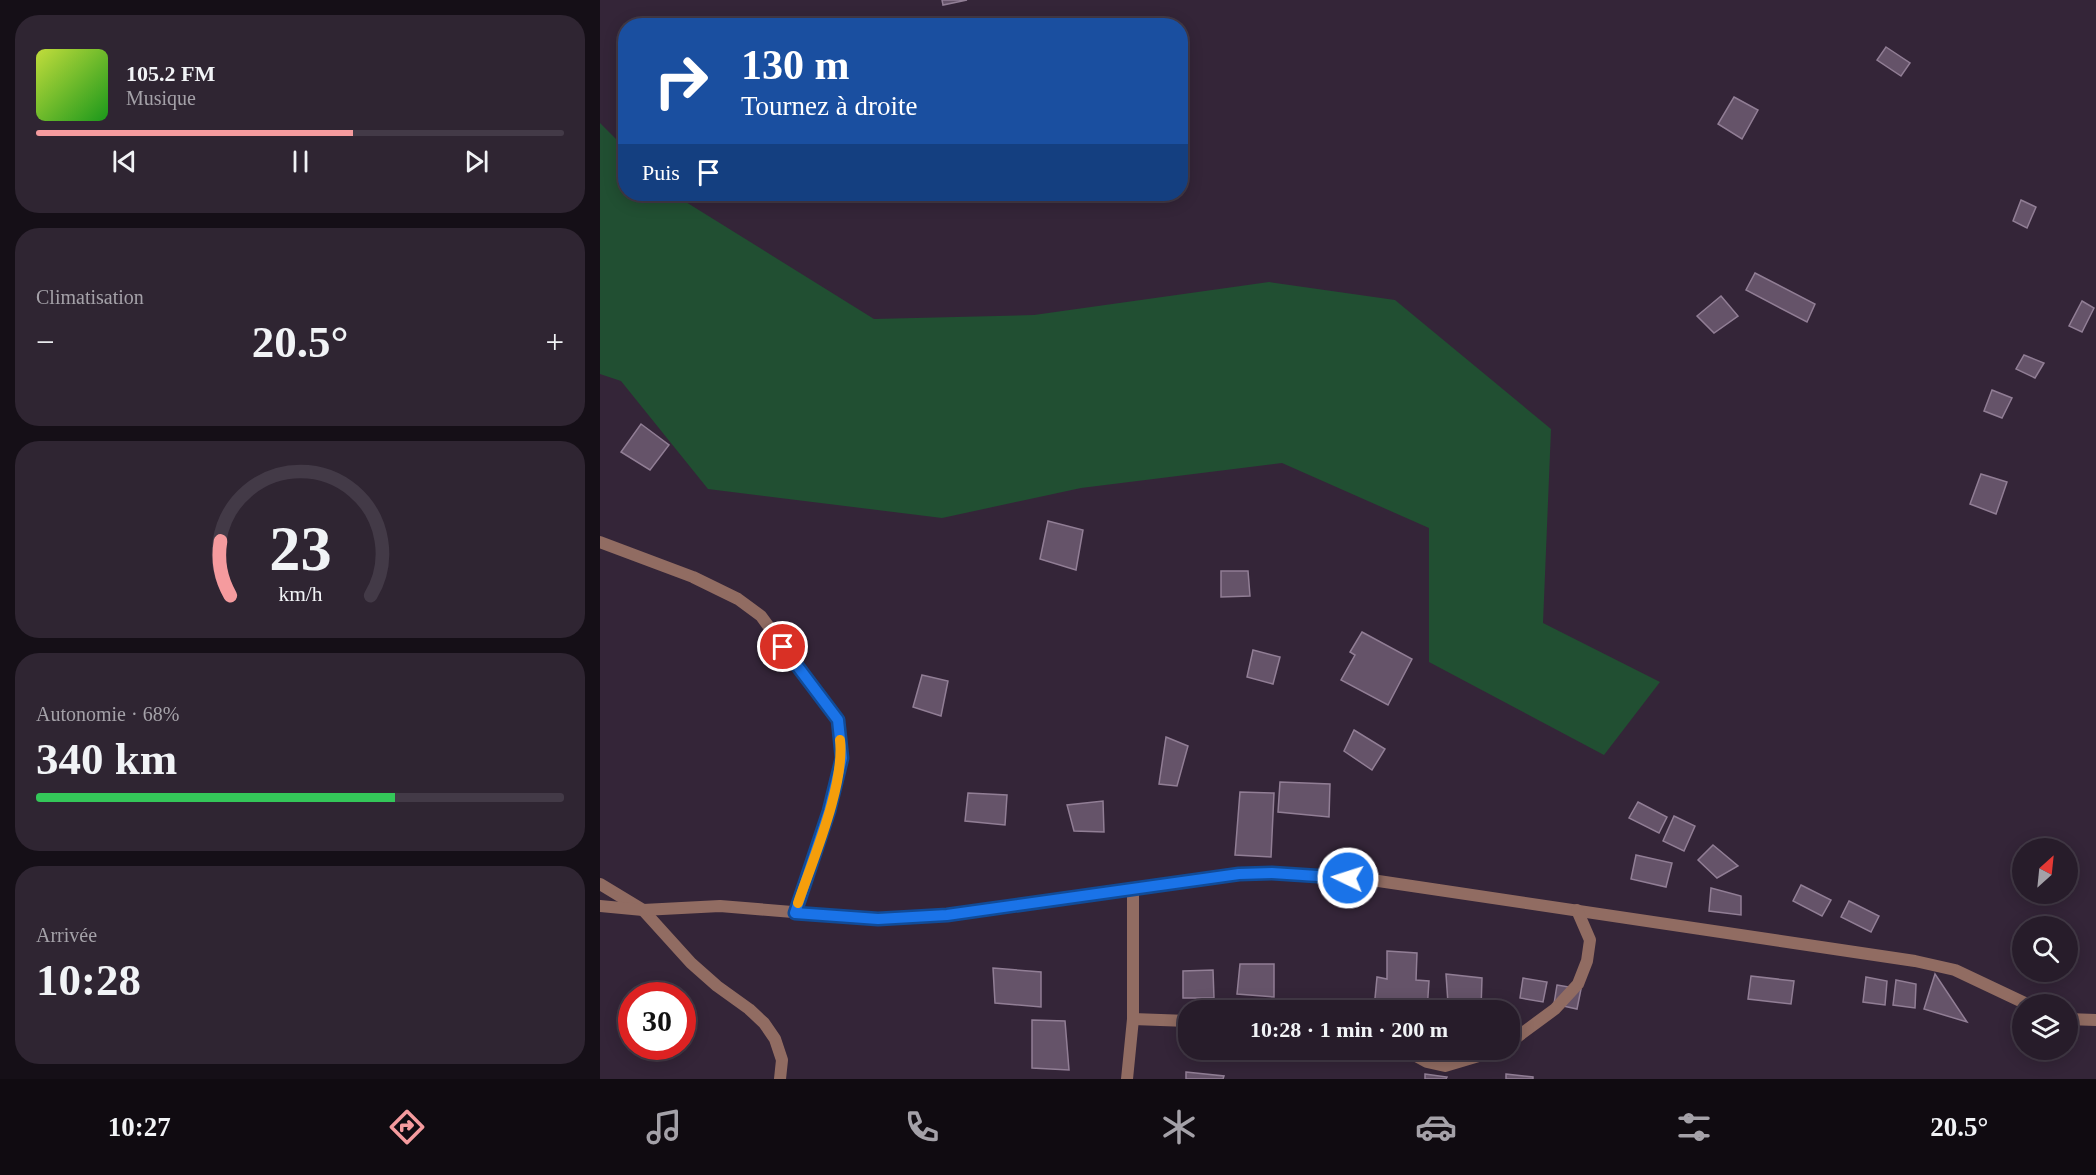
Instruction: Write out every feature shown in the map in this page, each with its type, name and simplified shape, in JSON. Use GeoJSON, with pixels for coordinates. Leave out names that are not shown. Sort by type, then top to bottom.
{"type":"FeatureCollection","features":[{"type":"Feature","properties":{"kind":"street"},"geometry":{"type":"LineString","coordinates":[[600,542],[693,577],[738,599],[761,616],[838,720],[842,758],[829,811],[795,913]]}},
{"type":"Feature","properties":{"kind":"street"},"geometry":{"type":"LineString","coordinates":[[600,906],[643,910],[720,906],[878,919],[947,915],[1239,874],[1272,873],[1365,879],[1916,961],[1955,970],[2012,997]]}},
{"type":"Feature","properties":{"kind":"street"},"geometry":{"type":"LineString","coordinates":[[600,884],[643,910],[691,963],[764,1023],[775,1040],[782,1060],[780,1079]]}},
{"type":"Feature","properties":{"kind":"street"},"geometry":{"type":"LineString","coordinates":[[1127,1079],[1133,1019],[1133,888]]}},
{"type":"Feature","properties":{"kind":"street"},"geometry":{"type":"LineString","coordinates":[[1520,1035],[1555,1009],[1578,984],[1587,961],[1590,940],[1577,910]]}},
{"type":"Feature","properties":{"kind":"street"},"geometry":{"type":"LineString","coordinates":[[1133,1019],[1178,1021]]}},
{"type":"Feature","properties":{"kind":"street"},"geometry":{"type":"LineString","coordinates":[[2078,1019],[2096,1020]]}},
{"type":"Feature","properties":{"kind":"street"},"geometry":{"type":"LineString","coordinates":[[1423,1060],[1445,1066],[1465,1060]]}},
{"type":"Feature","properties":{"kind":"green space"},"geometry":{"type":"Polygon","coordinates":[[[600,123],[618,141],[618,201],[684,201],[874,319],[1034,315],[1269,282],[1395,300],[1551,429],[1543,623],[1660,682],[1604,755],[1429,662],[1429,528],[1282,463],[1081,488],[942,518],[708,489],[621,381],[600,374],[600,123]]]}},
{"type":"Feature","properties":{"kind":"building"},"geometry":{"type":"Polygon","coordinates":[[[942,0],[967,0],[943,5],[942,0]]]}},
{"type":"Feature","properties":{"kind":"building"},"geometry":{"type":"Polygon","coordinates":[[[1886,47],[1910,63],[1901,76],[1877,60],[1886,47]]]}},
{"type":"Feature","properties":{"kind":"building"},"geometry":{"type":"Polygon","coordinates":[[[1734,97],[1758,110],[1742,139],[1718,124],[1734,97]]]}},
{"type":"Feature","properties":{"kind":"building"},"geometry":{"type":"Polygon","coordinates":[[[2021,200],[2036,207],[2027,228],[2013,221],[2021,200]]]}},
{"type":"Feature","properties":{"kind":"building"},"geometry":{"type":"Polygon","coordinates":[[[1755,273],[1815,304],[1807,322],[1746,290],[1755,273]]]}},
{"type":"Feature","properties":{"kind":"building"},"geometry":{"type":"Polygon","coordinates":[[[1721,296],[1738,316],[1714,333],[1697,316],[1721,296]]]}},
{"type":"Feature","properties":{"kind":"building"},"geometry":{"type":"Polygon","coordinates":[[[2082,301],[2094,308],[2082,332],[2069,326],[2082,301]]]}},
{"type":"Feature","properties":{"kind":"building"},"geometry":{"type":"Polygon","coordinates":[[[2024,355],[2044,363],[2035,378],[2016,369],[2024,355]]]}},
{"type":"Feature","properties":{"kind":"building"},"geometry":{"type":"Polygon","coordinates":[[[1992,390],[2012,398],[2002,418],[1984,411],[1992,390]]]}},
{"type":"Feature","properties":{"kind":"building"},"geometry":{"type":"Polygon","coordinates":[[[641,424],[669,445],[650,470],[621,452],[641,424]]]}},
{"type":"Feature","properties":{"kind":"building"},"geometry":{"type":"Polygon","coordinates":[[[1981,474],[2007,482],[1996,514],[1970,504],[1981,474]]]}},
{"type":"Feature","properties":{"kind":"building"},"geometry":{"type":"Polygon","coordinates":[[[1048,521],[1083,530],[1076,570],[1040,559],[1048,521]]]}},
{"type":"Feature","properties":{"kind":"building"},"geometry":{"type":"Polygon","coordinates":[[[1221,571],[1248,571],[1250,596],[1221,597],[1221,571]]]}},
{"type":"Feature","properties":{"kind":"building"},"geometry":{"type":"Polygon","coordinates":[[[1362,632],[1412,659],[1388,705],[1341,680],[1355,655],[1350,652],[1362,632]]]}},
{"type":"Feature","properties":{"kind":"building"},"geometry":{"type":"Polygon","coordinates":[[[1253,650],[1280,657],[1273,684],[1247,677],[1253,650]]]}},
{"type":"Feature","properties":{"kind":"building"},"geometry":{"type":"Polygon","coordinates":[[[922,675],[948,681],[941,716],[913,707],[922,675]]]}},
{"type":"Feature","properties":{"kind":"building"},"geometry":{"type":"Polygon","coordinates":[[[1354,730],[1385,749],[1372,770],[1344,751],[1354,730]]]}},
{"type":"Feature","properties":{"kind":"building"},"geometry":{"type":"Polygon","coordinates":[[[1166,737],[1188,746],[1177,786],[1159,784],[1166,737]]]}},
{"type":"Feature","properties":{"kind":"building"},"geometry":{"type":"Polygon","coordinates":[[[1280,782],[1330,784],[1329,817],[1278,812],[1280,782]]]}},
{"type":"Feature","properties":{"kind":"building"},"geometry":{"type":"Polygon","coordinates":[[[1240,792],[1274,793],[1271,857],[1235,855],[1240,792]]]}},
{"type":"Feature","properties":{"kind":"building"},"geometry":{"type":"Polygon","coordinates":[[[968,793],[1007,795],[1005,825],[965,821],[968,793]]]}},
{"type":"Feature","properties":{"kind":"building"},"geometry":{"type":"Polygon","coordinates":[[[1103,801],[1104,832],[1074,831],[1067,805],[1103,801]]]}},
{"type":"Feature","properties":{"kind":"building"},"geometry":{"type":"Polygon","coordinates":[[[1638,802],[1667,817],[1659,833],[1629,818],[1638,802]]]}},
{"type":"Feature","properties":{"kind":"building"},"geometry":{"type":"Polygon","coordinates":[[[1674,816],[1695,826],[1684,851],[1663,841],[1674,816]]]}},
{"type":"Feature","properties":{"kind":"building"},"geometry":{"type":"Polygon","coordinates":[[[1713,845],[1738,866],[1717,878],[1698,860],[1713,845]]]}},
{"type":"Feature","properties":{"kind":"building"},"geometry":{"type":"Polygon","coordinates":[[[1636,855],[1672,863],[1666,887],[1631,879],[1636,855]]]}},
{"type":"Feature","properties":{"kind":"building"},"geometry":{"type":"Polygon","coordinates":[[[1801,885],[1831,900],[1822,916],[1793,901],[1801,885]]]}},
{"type":"Feature","properties":{"kind":"building"},"geometry":{"type":"Polygon","coordinates":[[[1711,888],[1741,896],[1741,915],[1709,911],[1711,888]]]}},
{"type":"Feature","properties":{"kind":"building"},"geometry":{"type":"Polygon","coordinates":[[[1849,901],[1879,916],[1871,932],[1841,917],[1849,901]]]}},
{"type":"Feature","properties":{"kind":"building"},"geometry":{"type":"Polygon","coordinates":[[[1387,951],[1417,953],[1416,980],[1429,981],[1428,1000],[1375,1000],[1377,977],[1387,979],[1387,951]]]}},
{"type":"Feature","properties":{"kind":"building"},"geometry":{"type":"Polygon","coordinates":[[[1240,964],[1274,964],[1274,997],[1237,994],[1240,964]]]}},
{"type":"Feature","properties":{"kind":"building"},"geometry":{"type":"Polygon","coordinates":[[[993,968],[1041,972],[1041,1007],[995,1003],[993,968]]]}},
{"type":"Feature","properties":{"kind":"building"},"geometry":{"type":"Polygon","coordinates":[[[1213,970],[1214,998],[1183,998],[1183,971],[1213,970]]]}},
{"type":"Feature","properties":{"kind":"building"},"geometry":{"type":"Polygon","coordinates":[[[1446,974],[1482,978],[1481,1000],[1448,1000],[1446,974]]]}},
{"type":"Feature","properties":{"kind":"building"},"geometry":{"type":"Polygon","coordinates":[[[1935,974],[1967,1022],[1924,1009],[1935,974]]]}},
{"type":"Feature","properties":{"kind":"building"},"geometry":{"type":"Polygon","coordinates":[[[1751,976],[1794,981],[1791,1004],[1748,999],[1751,976]]]}},
{"type":"Feature","properties":{"kind":"building"},"geometry":{"type":"Polygon","coordinates":[[[1866,977],[1887,981],[1885,1005],[1863,1002],[1866,977]]]}},
{"type":"Feature","properties":{"kind":"building"},"geometry":{"type":"Polygon","coordinates":[[[1523,978],[1547,982],[1543,1002],[1520,998],[1523,978]]]}},
{"type":"Feature","properties":{"kind":"building"},"geometry":{"type":"Polygon","coordinates":[[[1896,980],[1916,984],[1915,1008],[1893,1005],[1896,980]]]}},
{"type":"Feature","properties":{"kind":"building"},"geometry":{"type":"Polygon","coordinates":[[[1557,985],[1581,989],[1577,1009],[1554,1004],[1557,985]]]}},
{"type":"Feature","properties":{"kind":"building"},"geometry":{"type":"Polygon","coordinates":[[[1032,1020],[1065,1021],[1069,1070],[1032,1068],[1032,1020]]]}},
{"type":"Feature","properties":{"kind":"building"},"geometry":{"type":"Polygon","coordinates":[[[1186,1072],[1224,1076],[1223,1079],[1186,1079],[1186,1072]]]}},
{"type":"Feature","properties":{"kind":"building"},"geometry":{"type":"Polygon","coordinates":[[[1425,1074],[1447,1077],[1446,1079],[1425,1079],[1425,1074]]]}},
{"type":"Feature","properties":{"kind":"building"},"geometry":{"type":"Polygon","coordinates":[[[1506,1074],[1533,1077],[1533,1079],[1506,1079],[1506,1074]]]}},
{"type":"Feature","properties":{"kind":"slow traffic"},"geometry":{"type":"LineString","coordinates":[[798,903],[829,811],[842,758],[840,740]]}},
{"type":"Feature","properties":{"kind":"route"},"geometry":{"type":"LineString","coordinates":[[783,647],[838,720],[842,758],[829,811],[795,913],[878,919],[900,918],[947,915],[1239,874],[1272,873],[1348,878]]}}]}
